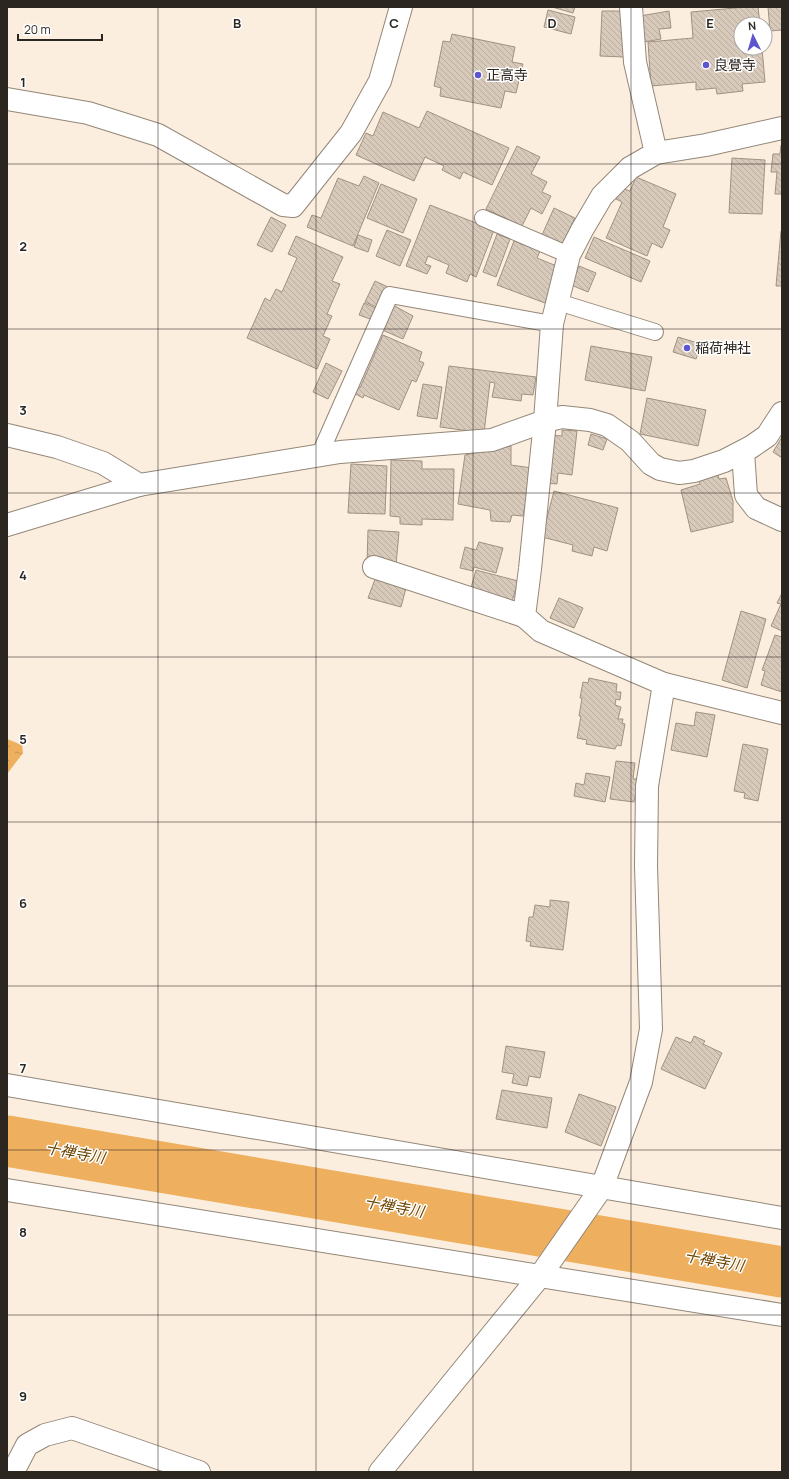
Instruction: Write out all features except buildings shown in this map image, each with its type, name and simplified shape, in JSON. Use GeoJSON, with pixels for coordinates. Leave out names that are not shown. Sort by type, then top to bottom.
{"type":"FeatureCollection","features":[{"type":"Feature","properties":{"kind":"street"},"geometry":{"type":"LineString","coordinates":[[7,99],[88,114],[158,135],[283,205],[293,206],[351,133],[380,81],[401,7]]}},
{"type":"Feature","properties":{"kind":"street"},"geometry":{"type":"LineString","coordinates":[[631,7],[635,62],[656,153]]}},
{"type":"Feature","properties":{"kind":"street"},"geometry":{"type":"LineString","coordinates":[[524,616],[545,421],[552,324],[569,255],[582,230],[602,196],[630,168],[656,153],[706,145],[782,128]]}},
{"type":"Feature","properties":{"kind":"street"},"geometry":{"type":"LineString","coordinates":[[7,525],[139,485],[319,456],[492,440],[545,421],[562,417],[590,420],[607,425],[630,441],[651,464],[660,469],[679,473],[694,471],[724,461],[743,452],[767,436],[782,414]]}},
{"type":"Feature","properties":{"kind":"street"},"geometry":{"type":"LineString","coordinates":[[7,435],[58,447],[103,463],[139,485]]}},
{"type":"Feature","properties":{"kind":"street"},"geometry":{"type":"LineString","coordinates":[[743,452],[746,495],[756,508],[782,520]]}},
{"type":"Feature","properties":{"kind":"street"},"geometry":{"type":"LineString","coordinates":[[374,567],[524,616],[541,631],[664,684],[782,712]]}},
{"type":"Feature","properties":{"kind":"street"},"geometry":{"type":"LineString","coordinates":[[380,1472],[544,1270],[598,1192],[641,1082],[651,1029],[646,866],[647,786],[664,684]]}},
{"type":"Feature","properties":{"kind":"street"},"geometry":{"type":"LineString","coordinates":[[7,1085],[598,1192],[782,1218]]}},
{"type":"Feature","properties":{"kind":"street"},"geometry":{"type":"LineString","coordinates":[[7,1190],[544,1270],[782,1315]]}},
{"type":"Feature","properties":{"kind":"street"},"geometry":{"type":"LineString","coordinates":[[13,1472],[27,1444],[45,1435],[72,1428],[198,1472]]}},
{"type":"Feature","properties":{"kind":"lane"},"geometry":{"type":"LineString","coordinates":[[483,218],[569,255]]}},
{"type":"Feature","properties":{"kind":"lane"},"geometry":{"type":"LineString","coordinates":[[319,456],[390,296],[552,324]]}},
{"type":"Feature","properties":{"kind":"lane"},"geometry":{"type":"LineString","coordinates":[[558,302],[655,332]]}},
{"type":"Feature","properties":{"kind":"water"},"geometry":{"type":"Polygon","coordinates":[[[7,739],[22,745],[23,753],[7,774],[7,739]]]}},
{"type":"Feature","properties":{"kind":"waterway","name":"十禅寺川"},"geometry":{"type":"LineString","coordinates":[[7,1141],[782,1272]]}},
{"type":"Feature","properties":{"kind":"place","name":"良覺寺"},"geometry":{"type":"Point","coordinates":[706,65]}},
{"type":"Feature","properties":{"kind":"place","name":"正高寺"},"geometry":{"type":"Point","coordinates":[478,75]}},
{"type":"Feature","properties":{"kind":"place","name":"稲荷神社"},"geometry":{"type":"Point","coordinates":[687,348]}}]}
